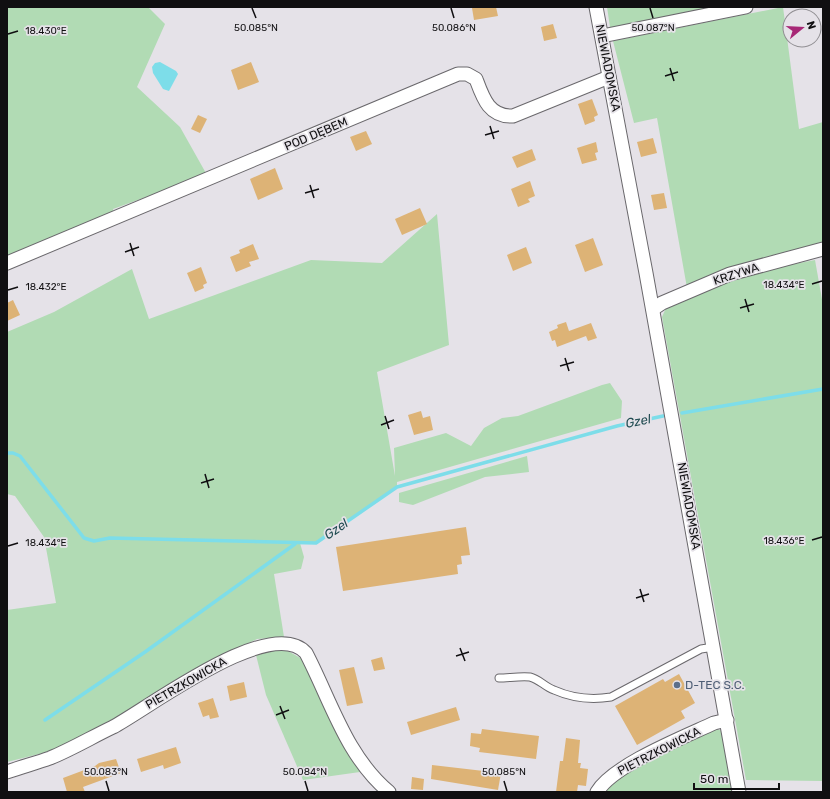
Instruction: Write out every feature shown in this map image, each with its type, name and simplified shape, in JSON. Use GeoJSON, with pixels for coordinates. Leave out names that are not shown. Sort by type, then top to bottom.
{"type":"FeatureCollection","features":[{"type":"Feature","properties":{"kind":"street","name":"NIEWIADOMSKA"},"geometry":{"type":"LineString","coordinates":[[596,7],[620,129],[740,792]]}},
{"type":"Feature","properties":{"kind":"street"},"geometry":{"type":"LineString","coordinates":[[602,36],[746,7]]}},
{"type":"Feature","properties":{"kind":"street","name":"POD DĘBEM"},"geometry":{"type":"LineString","coordinates":[[7,263],[458,74],[467,74],[476,78],[482,94],[493,111],[501,116],[513,116],[609,76]]}},
{"type":"Feature","properties":{"kind":"street","name":"KRZYWA"},"geometry":{"type":"LineString","coordinates":[[653,309],[689,291],[730,274],[823,249]]}},
{"type":"Feature","properties":{"kind":"street","name":"PIETRZKOWICKA"},"geometry":{"type":"LineString","coordinates":[[7,772],[50,758],[108,729],[215,664],[255,649],[279,643],[300,646],[306,653],[346,738],[373,779],[389,792]]}},
{"type":"Feature","properties":{"kind":"street","name":"PIETRZKOWICKA"},"geometry":{"type":"LineString","coordinates":[[597,792],[605,781],[623,767],[714,722],[727,720]]}},
{"type":"Feature","properties":{"kind":"lane"},"geometry":{"type":"LineString","coordinates":[[499,678],[530,677],[538,680],[553,690],[571,696],[612,697],[701,650],[714,647]]}},
{"type":"Feature","properties":{"kind":"green space"},"geometry":{"type":"Polygon","coordinates":[[[7,7],[148,7],[165,24],[137,87],[180,127],[207,175],[113,209],[114,213],[7,256],[7,7]]]}},
{"type":"Feature","properties":{"kind":"green space"},"geometry":{"type":"Polygon","coordinates":[[[607,7],[717,7],[611,34],[607,7]]]}},
{"type":"Feature","properties":{"kind":"green space"},"geometry":{"type":"Polygon","coordinates":[[[783,7],[782,48],[788,48],[799,129],[823,122],[823,243],[687,288],[657,118],[634,123],[613,41],[783,7]]]}},
{"type":"Feature","properties":{"kind":"green space"},"geometry":{"type":"Polygon","coordinates":[[[437,214],[449,345],[377,372],[395,476],[394,448],[446,433],[471,446],[484,428],[502,418],[518,416],[602,385],[610,383],[622,401],[621,418],[397,482],[397,487],[316,543],[300,543],[304,557],[301,569],[274,574],[284,637],[257,639],[185,674],[118,717],[55,750],[7,762],[7,610],[56,603],[44,537],[15,496],[7,494],[7,332],[54,312],[132,269],[149,319],[311,260],[382,263],[437,214]]]}},
{"type":"Feature","properties":{"kind":"green space"},"geometry":{"type":"Polygon","coordinates":[[[815,260],[823,305],[823,781],[746,780],[662,317],[666,308],[723,283],[773,268],[815,260]]]}},
{"type":"Feature","properties":{"kind":"green space"},"geometry":{"type":"Polygon","coordinates":[[[527,456],[529,472],[485,477],[413,505],[399,502],[399,493],[527,456]]]}},
{"type":"Feature","properties":{"kind":"green space"},"geometry":{"type":"Polygon","coordinates":[[[273,649],[288,651],[302,659],[360,772],[303,780],[266,695],[256,655],[273,649]]]}},
{"type":"Feature","properties":{"kind":"green space"},"geometry":{"type":"Polygon","coordinates":[[[714,728],[722,731],[734,792],[604,792],[622,776],[637,767],[714,728]]]}},
{"type":"Feature","properties":{"kind":"water"},"geometry":{"type":"Polygon","coordinates":[[[160,62],[176,71],[178,74],[169,91],[163,89],[153,73],[152,67],[155,63],[160,62]]]}},
{"type":"Feature","properties":{"kind":"building"},"geometry":{"type":"Polygon","coordinates":[[[496,7],[498,16],[474,20],[472,8],[496,7]]]}},
{"type":"Feature","properties":{"kind":"building"},"geometry":{"type":"Polygon","coordinates":[[[553,24],[557,38],[544,41],[541,27],[553,24]]]}},
{"type":"Feature","properties":{"kind":"building"},"geometry":{"type":"Polygon","coordinates":[[[251,62],[259,82],[238,90],[231,70],[251,62]]]}},
{"type":"Feature","properties":{"kind":"building"},"geometry":{"type":"Polygon","coordinates":[[[592,99],[598,115],[594,117],[595,121],[585,125],[578,104],[592,99]]]}},
{"type":"Feature","properties":{"kind":"building"},"geometry":{"type":"Polygon","coordinates":[[[198,115],[207,119],[200,133],[191,129],[198,115]]]}},
{"type":"Feature","properties":{"kind":"building"},"geometry":{"type":"Polygon","coordinates":[[[366,131],[372,144],[356,151],[350,137],[366,131]]]}},
{"type":"Feature","properties":{"kind":"building"},"geometry":{"type":"Polygon","coordinates":[[[653,138],[657,153],[641,157],[637,142],[653,138]]]}},
{"type":"Feature","properties":{"kind":"building"},"geometry":{"type":"Polygon","coordinates":[[[596,142],[598,152],[595,153],[597,160],[582,164],[577,148],[596,142]]]}},
{"type":"Feature","properties":{"kind":"building"},"geometry":{"type":"Polygon","coordinates":[[[532,149],[536,160],[517,168],[512,157],[532,149]]]}},
{"type":"Feature","properties":{"kind":"building"},"geometry":{"type":"Polygon","coordinates":[[[275,168],[283,189],[258,200],[250,179],[275,168]]]}},
{"type":"Feature","properties":{"kind":"building"},"geometry":{"type":"Polygon","coordinates":[[[530,181],[535,196],[528,199],[530,202],[518,207],[511,189],[530,181]]]}},
{"type":"Feature","properties":{"kind":"building"},"geometry":{"type":"Polygon","coordinates":[[[664,193],[667,208],[654,210],[651,195],[664,193]]]}},
{"type":"Feature","properties":{"kind":"building"},"geometry":{"type":"Polygon","coordinates":[[[420,208],[427,224],[402,235],[395,219],[420,208]]]}},
{"type":"Feature","properties":{"kind":"building"},"geometry":{"type":"Polygon","coordinates":[[[593,238],[603,265],[585,272],[575,245],[593,238]]]}},
{"type":"Feature","properties":{"kind":"building"},"geometry":{"type":"Polygon","coordinates":[[[253,244],[259,259],[249,262],[251,266],[236,272],[230,257],[240,253],[239,250],[253,244]]]}},
{"type":"Feature","properties":{"kind":"building"},"geometry":{"type":"Polygon","coordinates":[[[526,247],[532,263],[513,271],[507,255],[526,247]]]}},
{"type":"Feature","properties":{"kind":"building"},"geometry":{"type":"Polygon","coordinates":[[[201,267],[207,283],[203,285],[204,288],[195,292],[187,273],[201,267]]]}},
{"type":"Feature","properties":{"kind":"building"},"geometry":{"type":"Polygon","coordinates":[[[13,300],[20,315],[7,321],[7,303],[13,300]]]}},
{"type":"Feature","properties":{"kind":"building"},"geometry":{"type":"Polygon","coordinates":[[[566,322],[569,331],[591,323],[597,338],[588,341],[586,336],[557,347],[555,340],[552,341],[549,332],[558,328],[557,325],[566,322]]]}},
{"type":"Feature","properties":{"kind":"building"},"geometry":{"type":"Polygon","coordinates":[[[421,411],[423,418],[430,416],[433,430],[414,435],[408,415],[421,411]]]}},
{"type":"Feature","properties":{"kind":"building"},"geometry":{"type":"Polygon","coordinates":[[[466,527],[470,555],[461,556],[462,564],[457,565],[458,574],[343,591],[336,547],[466,527]]]}},
{"type":"Feature","properties":{"kind":"building"},"geometry":{"type":"Polygon","coordinates":[[[382,657],[385,669],[374,671],[371,660],[382,657]]]}},
{"type":"Feature","properties":{"kind":"building"},"geometry":{"type":"Polygon","coordinates":[[[354,667],[363,703],[347,706],[339,670],[354,667]]]}},
{"type":"Feature","properties":{"kind":"building"},"geometry":{"type":"Polygon","coordinates":[[[679,674],[695,703],[681,711],[685,718],[637,745],[615,706],[663,679],[665,682],[679,674]]]}},
{"type":"Feature","properties":{"kind":"building"},"geometry":{"type":"Polygon","coordinates":[[[244,682],[247,697],[230,701],[227,686],[244,682]]]}},
{"type":"Feature","properties":{"kind":"building"},"geometry":{"type":"Polygon","coordinates":[[[213,698],[219,717],[210,719],[209,715],[203,717],[198,703],[213,698]]]}},
{"type":"Feature","properties":{"kind":"building"},"geometry":{"type":"Polygon","coordinates":[[[456,707],[460,720],[411,735],[407,722],[456,707]]]}},
{"type":"Feature","properties":{"kind":"building"},"geometry":{"type":"Polygon","coordinates":[[[482,729],[539,736],[536,759],[479,752],[480,748],[470,746],[471,733],[481,734],[482,729]]]}},
{"type":"Feature","properties":{"kind":"building"},"geometry":{"type":"Polygon","coordinates":[[[566,738],[580,740],[578,763],[581,763],[580,768],[588,769],[586,786],[578,785],[577,792],[556,792],[560,761],[563,761],[566,738]]]}},
{"type":"Feature","properties":{"kind":"building"},"geometry":{"type":"Polygon","coordinates":[[[176,747],[181,763],[164,769],[163,765],[141,772],[137,759],[176,747]]]}},
{"type":"Feature","properties":{"kind":"building"},"geometry":{"type":"Polygon","coordinates":[[[116,759],[121,773],[83,787],[85,792],[67,792],[63,778],[95,766],[99,763],[116,759]]]}},
{"type":"Feature","properties":{"kind":"building"},"geometry":{"type":"Polygon","coordinates":[[[432,765],[501,773],[498,790],[431,779],[432,765]]]}},
{"type":"Feature","properties":{"kind":"building"},"geometry":{"type":"Polygon","coordinates":[[[412,777],[424,779],[423,790],[411,789],[412,777]]]}},
{"type":"Feature","properties":{"kind":"waterway","name":"Gzel"},"geometry":{"type":"LineString","coordinates":[[682,413],[823,389]]}},
{"type":"Feature","properties":{"kind":"waterway","name":"Gzel"},"geometry":{"type":"LineString","coordinates":[[7,453],[13,453],[20,456],[84,538],[94,541],[110,538],[316,543],[397,487],[617,426],[663,416]]}},
{"type":"Feature","properties":{"kind":"waterway"},"geometry":{"type":"LineString","coordinates":[[45,720],[145,652],[295,544]]}},
{"type":"Feature","properties":{"kind":"place","name":"D-TEC S.C."},"geometry":{"type":"Point","coordinates":[677,685]}}]}
